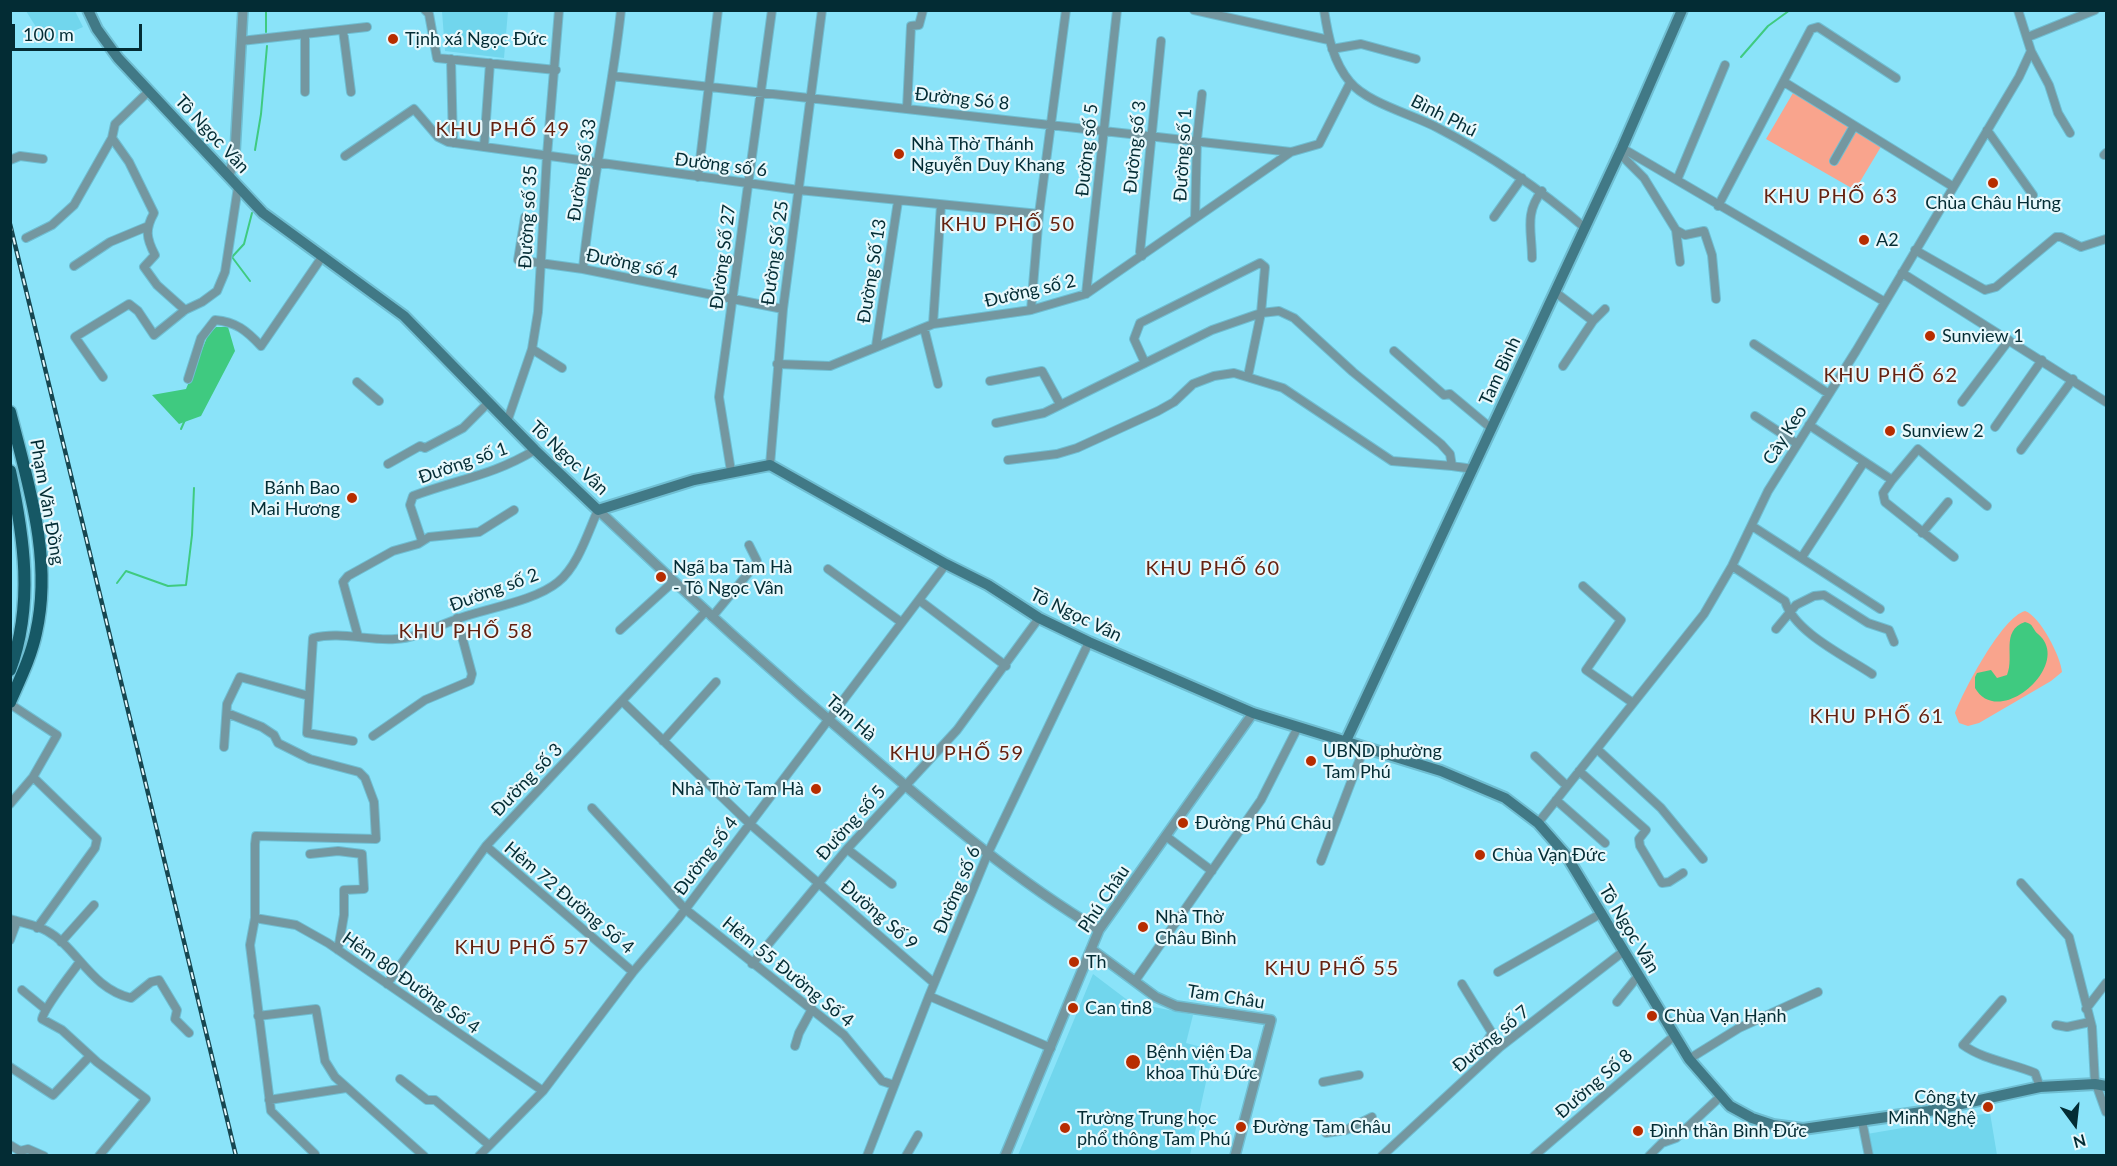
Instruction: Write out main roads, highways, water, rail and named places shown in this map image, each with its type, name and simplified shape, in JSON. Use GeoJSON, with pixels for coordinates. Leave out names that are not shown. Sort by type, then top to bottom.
{"type":"FeatureCollection","features":[{"type":"Feature","properties":{"kind":"highway","name":"Phạm Văn Đồng"},"geometry":{"type":"LineString","coordinates":[[10,412],[42,554],[42,581],[36,633],[10,703]]}},
{"type":"Feature","properties":{"kind":"highway","name":"Phạm Văn Đồng"},"geometry":{"type":"LineString","coordinates":[[10,471],[15,518],[24,556],[25,604],[10,670]]}},
{"type":"Feature","properties":{"kind":"main road","name":"Tô Ngọc Vân"},"geometry":{"type":"LineString","coordinates":[[88,10],[97,28],[118,58],[263,213],[404,316],[507,422],[598,510],[731,471],[770,465],[946,564],[988,585],[1039,618],[1089,642],[1253,713],[1441,771],[1505,798],[1538,823],[1566,855],[1689,1059],[1730,1106],[1752,1118],[1792,1128],[1929,1111],[2040,1087],[2099,1084]]}},
{"type":"Feature","properties":{"kind":"main road","name":"Tam Bình"},"geometry":{"type":"LineString","coordinates":[[1345,743],[1621,151],[1682,10]]}},
{"type":"Feature","properties":{"kind":"waterway"},"geometry":{"type":"LineString","coordinates":[[266,10],[266,32]]}},
{"type":"Feature","properties":{"kind":"waterway"},"geometry":{"type":"LineString","coordinates":[[1741,57],[1768,26],[1790,10]]}},
{"type":"Feature","properties":{"kind":"waterway"},"geometry":{"type":"LineString","coordinates":[[255,150],[261,114],[267,46]]}},
{"type":"Feature","properties":{"kind":"waterway"},"geometry":{"type":"LineString","coordinates":[[250,281],[232,257],[244,244],[252,213]]}},
{"type":"Feature","properties":{"kind":"waterway"},"geometry":{"type":"LineString","coordinates":[[181,429],[185,420]]}},
{"type":"Feature","properties":{"kind":"waterway"},"geometry":{"type":"LineString","coordinates":[[117,583],[126,571],[168,586],[186,585],[192,535],[194,488]]}},
{"type":"Feature","properties":{"kind":"railway"},"geometry":{"type":"LineString","coordinates":[[10,224],[236,1156]]}},
{"type":"Feature","properties":{"kind":"place","name":"Tịnh xá Ngọc Đức"},"geometry":{"type":"Point","coordinates":[393,39]}},
{"type":"Feature","properties":{"kind":"place","name":"Nhà Thờ Thánh Nguyễn Duy Khang"},"geometry":{"type":"Point","coordinates":[899,154]}},
{"type":"Feature","properties":{"kind":"place","name":"Chùa Châu Hưng"},"geometry":{"type":"Point","coordinates":[1993,183]}},
{"type":"Feature","properties":{"kind":"place","name":"A2"},"geometry":{"type":"Point","coordinates":[1864,240]}},
{"type":"Feature","properties":{"kind":"place","name":"Sunview 1"},"geometry":{"type":"Point","coordinates":[1930,336]}},
{"type":"Feature","properties":{"kind":"place","name":"Sunview 2"},"geometry":{"type":"Point","coordinates":[1890,431]}},
{"type":"Feature","properties":{"kind":"place","name":"Bánh Bao Mai Hương"},"geometry":{"type":"Point","coordinates":[352,498]}},
{"type":"Feature","properties":{"kind":"place","name":"Ngã ba Tam Hà - Tô Ngọc Vân"},"geometry":{"type":"Point","coordinates":[661,577]}},
{"type":"Feature","properties":{"kind":"place","name":"UBND phường Tam Phú"},"geometry":{"type":"Point","coordinates":[1311,761]}},
{"type":"Feature","properties":{"kind":"place","name":"Nhà Thờ Tam Hà"},"geometry":{"type":"Point","coordinates":[816,789]}},
{"type":"Feature","properties":{"kind":"place","name":"Đường Phú Châu"},"geometry":{"type":"Point","coordinates":[1183,823]}},
{"type":"Feature","properties":{"kind":"place","name":"Chùa Vạn Đức"},"geometry":{"type":"Point","coordinates":[1480,855]}},
{"type":"Feature","properties":{"kind":"place","name":"Nhà Thờ Châu Bình"},"geometry":{"type":"Point","coordinates":[1143,927]}},
{"type":"Feature","properties":{"kind":"place","name":"Th"},"geometry":{"type":"Point","coordinates":[1074,962]}},
{"type":"Feature","properties":{"kind":"place","name":"Can tin8"},"geometry":{"type":"Point","coordinates":[1073,1008]}},
{"type":"Feature","properties":{"kind":"place","name":"Chùa Vạn Hạnh"},"geometry":{"type":"Point","coordinates":[1652,1016]}},
{"type":"Feature","properties":{"kind":"place","name":"Bệnh viện Đa khoa Thủ Đức"},"geometry":{"type":"Point","coordinates":[1133,1062]}},
{"type":"Feature","properties":{"kind":"place","name":"Công ty Minh Nghệ"},"geometry":{"type":"Point","coordinates":[1988,1107]}},
{"type":"Feature","properties":{"kind":"place","name":"Đường Tam Châu"},"geometry":{"type":"Point","coordinates":[1241,1127]}},
{"type":"Feature","properties":{"kind":"place","name":"Trường Trung học phổ thông Tam Phú"},"geometry":{"type":"Point","coordinates":[1065,1128]}},
{"type":"Feature","properties":{"kind":"place","name":"Đình thần Bình Đức"},"geometry":{"type":"Point","coordinates":[1638,1131]}},
{"type":"Feature","properties":{"kind":"district","name":"KHU PHỐ 49"},"geometry":{"type":"Point","coordinates":[503,130]}},
{"type":"Feature","properties":{"kind":"district","name":"KHU PHỐ 63"},"geometry":{"type":"Point","coordinates":[1831,197]}},
{"type":"Feature","properties":{"kind":"district","name":"KHU PHỐ 50"},"geometry":{"type":"Point","coordinates":[1008,225]}},
{"type":"Feature","properties":{"kind":"district","name":"KHU PHỐ 62"},"geometry":{"type":"Point","coordinates":[1891,376]}},
{"type":"Feature","properties":{"kind":"district","name":"KHU PHỐ 60"},"geometry":{"type":"Point","coordinates":[1213,569]}},
{"type":"Feature","properties":{"kind":"district","name":"KHU PHỐ 58"},"geometry":{"type":"Point","coordinates":[466,632]}},
{"type":"Feature","properties":{"kind":"district","name":"KHU PHỐ 61"},"geometry":{"type":"Point","coordinates":[1877,717]}},
{"type":"Feature","properties":{"kind":"district","name":"KHU PHỐ 59"},"geometry":{"type":"Point","coordinates":[957,754]}},
{"type":"Feature","properties":{"kind":"district","name":"KHU PHỐ 57"},"geometry":{"type":"Point","coordinates":[522,948]}},
{"type":"Feature","properties":{"kind":"district","name":"KHU PHỐ 55"},"geometry":{"type":"Point","coordinates":[1332,969]}}]}
